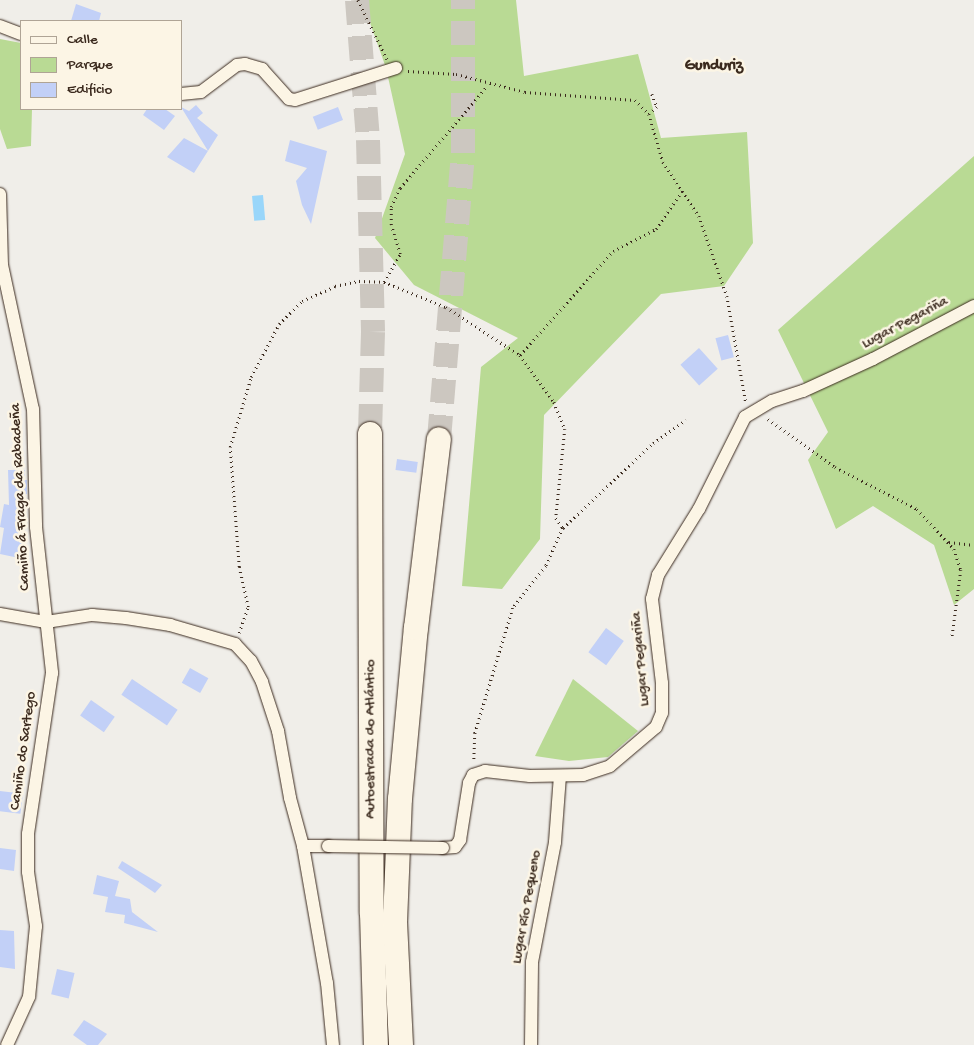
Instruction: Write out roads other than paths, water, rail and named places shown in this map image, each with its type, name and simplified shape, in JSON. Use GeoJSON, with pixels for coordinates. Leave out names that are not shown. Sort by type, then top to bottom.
{"type":"FeatureCollection","features":[{"type":"Feature","properties":{"kind":"highway","name":"Autoestrada do Atlántico"},"geometry":{"type":"LineString","coordinates":[[370,434],[372,913],[376,1045]]}},
{"type":"Feature","properties":{"kind":"highway","name":"Autoestrada do Atlántico"},"geometry":{"type":"LineString","coordinates":[[401,1045],[395,922],[400,799],[416,628],[440,439]]}},
{"type":"Feature","properties":{"kind":"street"},"geometry":{"type":"LineString","coordinates":[[0,26],[20,34]]}},
{"type":"Feature","properties":{"kind":"street"},"geometry":{"type":"LineString","coordinates":[[182,94],[200,92],[237,65],[245,64],[262,69],[289,99],[295,100],[396,68]]}},
{"type":"Feature","properties":{"kind":"street","name":"Camiño á Fraga da Rabadeña"},"geometry":{"type":"LineString","coordinates":[[0,194],[2,265],[33,409],[36,527],[46,622]]}},
{"type":"Feature","properties":{"kind":"street","name":"Lugar Pegariña"},"geometry":{"type":"LineString","coordinates":[[303,846],[454,847],[460,840],[468,783],[473,774],[485,771],[499,775],[584,775],[610,766],[656,727],[662,713],[662,683],[652,599],[658,575],[699,509],[745,417],[758,408],[873,359],[974,306]]}},
{"type":"Feature","properties":{"kind":"street"},"geometry":{"type":"LineString","coordinates":[[0,614],[46,622],[92,615],[170,625],[234,644],[251,661],[262,682],[278,731],[290,798],[303,846],[327,983],[333,1045]]}},
{"type":"Feature","properties":{"kind":"street","name":"Camiño do Sartego"},"geometry":{"type":"LineString","coordinates":[[7,1045],[29,996],[36,926],[28,872],[28,834],[52,673],[46,622]]}},
{"type":"Feature","properties":{"kind":"street","name":"Lugar Río Pequeno"},"geometry":{"type":"LineString","coordinates":[[531,1045],[532,962],[555,842],[560,776]]}},
{"type":"Feature","properties":{"kind":"water"},"geometry":{"type":"Polygon","coordinates":[[[263,195],[265,220],[254,221],[252,196],[263,195]]]}},
{"type":"Feature","properties":{"kind":"tunnel"},"geometry":{"type":"LineString","coordinates":[[357,0],[368,140],[373,332],[370,434]]}},
{"type":"Feature","properties":{"kind":"tunnel"},"geometry":{"type":"LineString","coordinates":[[439,439],[463,153],[463,0]]}},
{"type":"Feature","properties":{"kind":"district","name":"Gunduriz"},"geometry":{"type":"Point","coordinates":[714,67]}}]}
